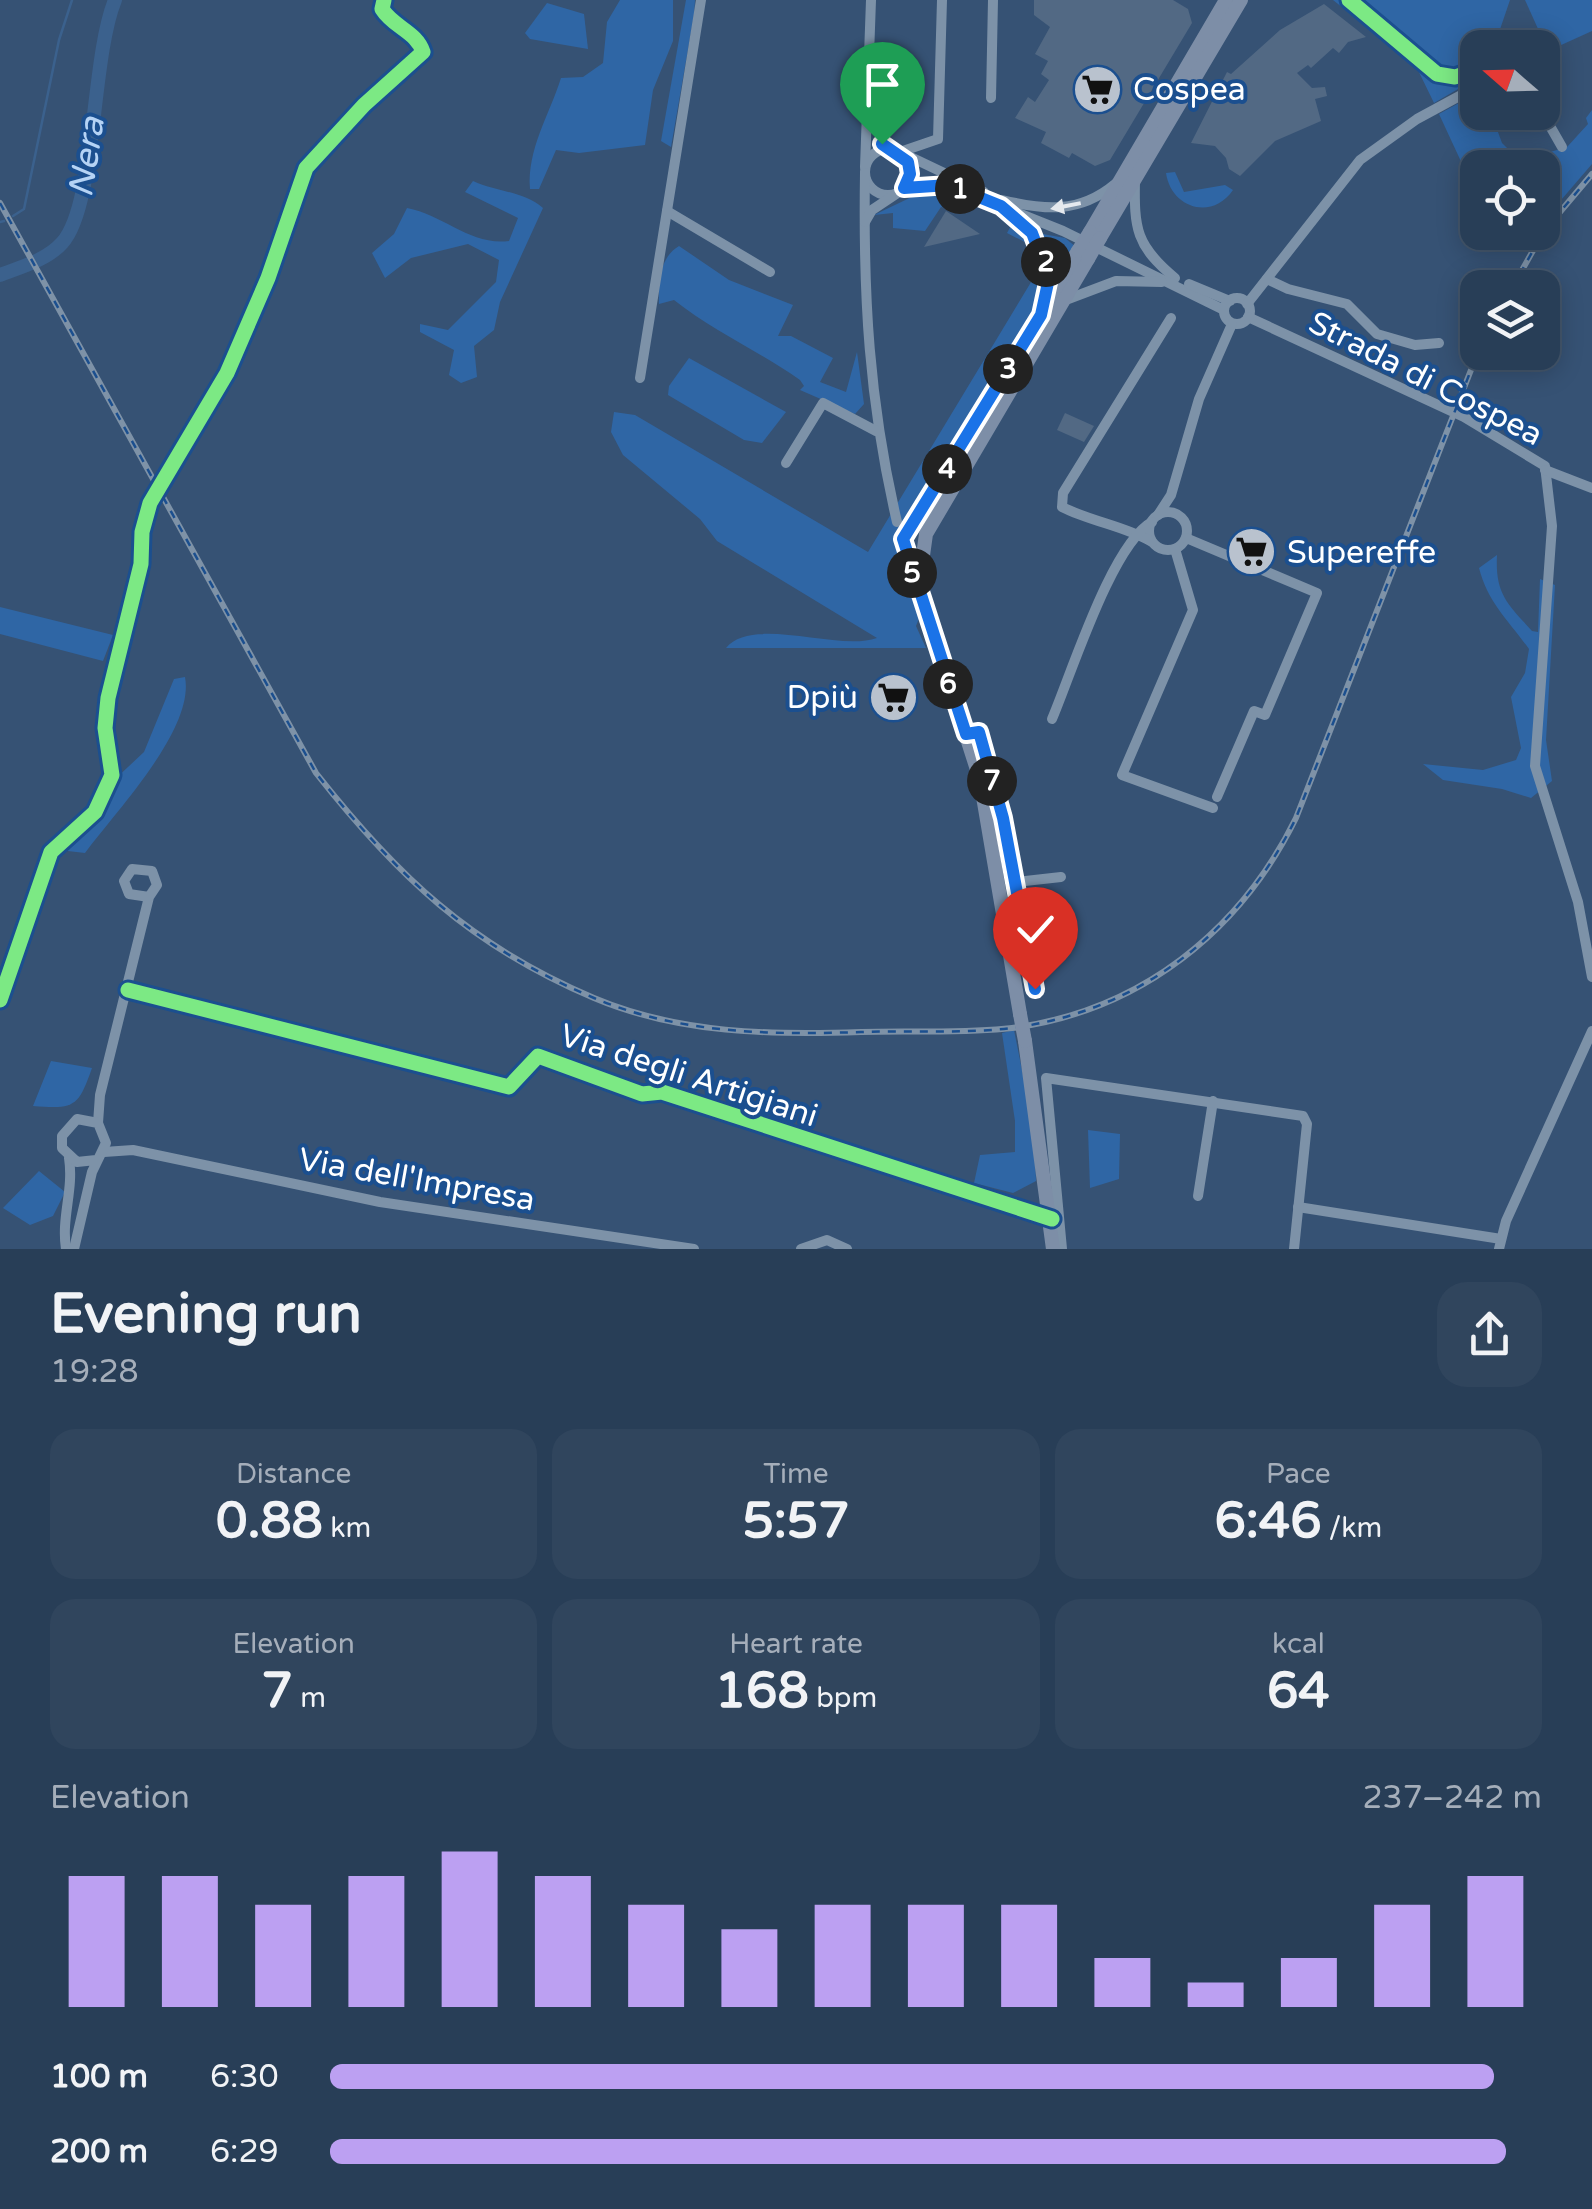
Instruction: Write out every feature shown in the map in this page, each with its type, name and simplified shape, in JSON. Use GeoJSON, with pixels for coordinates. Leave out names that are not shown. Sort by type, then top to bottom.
{"type":"FeatureCollection","features":[{"type":"Feature","properties":{"kind":"main road"},"geometry":{"type":"LineString","coordinates":[[1054,1249],[998,867],[966,734],[918,594],[903,539],[903,524],[1083,255],[1241,0]]}},
{"type":"Feature","properties":{"kind":"main road"},"geometry":{"type":"LineString","coordinates":[[1129,178],[1224,4]]}},
{"type":"Feature","properties":{"kind":"main road"},"geometry":{"type":"LineString","coordinates":[[918,594],[926,534],[1062,302],[1083,255]]}},
{"type":"Feature","properties":{"kind":"street"},"geometry":{"type":"LineString","coordinates":[[0,1000],[51,852],[95,812],[112,775],[104,728],[108,698],[140,564],[142,532],[150,503],[226,372],[268,278],[306,168],[364,106],[424,52],[416,38],[387,18],[382,9],[384,0]]}},
{"type":"Feature","properties":{"kind":"street"},"geometry":{"type":"LineString","coordinates":[[640,378],[700,0]]}},
{"type":"Feature","properties":{"kind":"street"},"geometry":{"type":"LineString","coordinates":[[870,0],[864,223],[866,334],[876,431],[903,524],[926,534]]}},
{"type":"Feature","properties":{"kind":"street"},"geometry":{"type":"LineString","coordinates":[[865,170],[879,151],[938,138],[942,0]]}},
{"type":"Feature","properties":{"kind":"street"},"geometry":{"type":"LineString","coordinates":[[991,98],[993,0]]}},
{"type":"Feature","properties":{"kind":"street"},"geometry":{"type":"LineString","coordinates":[[1232,324],[1248,318],[1247,304],[1360,160],[1417,119],[1460,96]]}},
{"type":"Feature","properties":{"kind":"street"},"geometry":{"type":"LineString","coordinates":[[1552,130],[1562,147]]}},
{"type":"Feature","properties":{"kind":"street"},"geometry":{"type":"LineString","coordinates":[[866,139],[1227,306],[1247,304]]}},
{"type":"Feature","properties":{"kind":"street"},"geometry":{"type":"LineString","coordinates":[[891,149],[910,174]]}},
{"type":"Feature","properties":{"kind":"street"},"geometry":{"type":"LineString","coordinates":[[864,223],[872,210],[901,190],[919,162]]}},
{"type":"Feature","properties":{"kind":"street"},"geometry":{"type":"LineString","coordinates":[[865,170],[873,190],[885,195],[949,185],[1002,203],[1054,210],[1080,204],[1129,178],[1136,228],[1155,261],[1174,281]]}},
{"type":"Feature","properties":{"kind":"street"},"geometry":{"type":"LineString","coordinates":[[1002,203],[1032,233],[1047,264],[1041,315]]}},
{"type":"Feature","properties":{"kind":"street"},"geometry":{"type":"LineString","coordinates":[[667,211],[770,272]]}},
{"type":"Feature","properties":{"kind":"street"},"geometry":{"type":"LineString","coordinates":[[1267,279],[1288,290],[1346,304],[1378,334],[1416,344],[1438,342]]}},
{"type":"Feature","properties":{"kind":"street"},"geometry":{"type":"LineString","coordinates":[[1062,302],[1116,281],[1174,281]]}},
{"type":"Feature","properties":{"kind":"street"},"geometry":{"type":"LineString","coordinates":[[1152,542],[1155,518],[1171,495],[1199,399],[1232,324],[1227,306]]}},
{"type":"Feature","properties":{"kind":"street"},"geometry":{"type":"LineString","coordinates":[[1171,318],[1063,492],[1062,507],[1097,524],[1134,531],[1162,550],[1175,549],[1186,538],[1185,520],[1175,513],[1171,495]]}},
{"type":"Feature","properties":{"kind":"street","name":"Strada di Cospea"},"geometry":{"type":"LineString","coordinates":[[1248,318],[1464,417],[1540,460],[1545,470],[1552,526],[1535,766],[1578,902],[1592,977]]}},
{"type":"Feature","properties":{"kind":"street"},"geometry":{"type":"LineString","coordinates":[[786,463],[823,403],[876,431]]}},
{"type":"Feature","properties":{"kind":"street"},"geometry":{"type":"LineString","coordinates":[[1545,470],[1592,488]]}},
{"type":"Feature","properties":{"kind":"street"},"geometry":{"type":"LineString","coordinates":[[1052,719],[1134,531],[1155,518],[1175,513]]}},
{"type":"Feature","properties":{"kind":"street"},"geometry":{"type":"LineString","coordinates":[[1175,549],[1193,610],[1122,775],[1215,802],[1254,710],[1265,715],[1317,594],[1186,538]]}},
{"type":"Feature","properties":{"kind":"street"},"geometry":{"type":"LineString","coordinates":[[966,734],[979,732],[1016,882],[1035,989]]}},
{"type":"Feature","properties":{"kind":"street"},"geometry":{"type":"LineString","coordinates":[[1016,882],[1062,877]]}},
{"type":"Feature","properties":{"kind":"street"},"geometry":{"type":"LineString","coordinates":[[74,1249],[80,1215],[106,1134],[98,1123],[100,1095],[149,897]]}},
{"type":"Feature","properties":{"kind":"street","name":"Via degli Artigiani"},"geometry":{"type":"LineString","coordinates":[[128,990],[509,1087],[538,1056],[642,1094],[662,1092],[1052,1219]]}},
{"type":"Feature","properties":{"kind":"street"},"geometry":{"type":"LineString","coordinates":[[1298,1207],[1500,1244],[1592,1030]]}},
{"type":"Feature","properties":{"kind":"street"},"geometry":{"type":"LineString","coordinates":[[1062,1249],[1046,1078],[1303,1116],[1306,1124],[1294,1249]]}},
{"type":"Feature","properties":{"kind":"street"},"geometry":{"type":"LineString","coordinates":[[66,1249],[64,1213],[73,1183],[62,1136],[100,1095]]}},
{"type":"Feature","properties":{"kind":"street"},"geometry":{"type":"LineString","coordinates":[[1198,1196],[1212,1101]]}},
{"type":"Feature","properties":{"kind":"street"},"geometry":{"type":"LineString","coordinates":[[77,1119],[98,1123]]}},
{"type":"Feature","properties":{"kind":"street","name":"Via dell'Impresa"},"geometry":{"type":"LineString","coordinates":[[106,1134],[133,1150],[380,1202],[694,1249]]}},
{"type":"Feature","properties":{"kind":"street","name":"Via dell'Impresa"},"geometry":{"type":"LineString","coordinates":[[100,1156],[133,1150]]}},
{"type":"Feature","properties":{"kind":"street"},"geometry":{"type":"LineString","coordinates":[[68,1158],[77,1162],[100,1156]]}},
{"type":"Feature","properties":{"kind":"street","name":"Via degli Artigiani"},"geometry":{"type":"LineString","coordinates":[[1010,1206],[1049,1199]]}},
{"type":"Feature","properties":{"kind":"street"},"geometry":{"type":"LineString","coordinates":[[64,1213],[80,1215]]}},
{"type":"Feature","properties":{"kind":"street"},"geometry":{"type":"LineString","coordinates":[[800,1249],[827,1240],[848,1249]]}},
{"type":"Feature","properties":{"kind":"shaded area"},"geometry":{"type":"Polygon","coordinates":[[[620,0],[673,0],[673,41],[653,90],[645,145],[579,153],[556,150],[539,189],[530,189],[535,146],[561,78],[583,77],[603,63],[607,22],[620,0]]]}},
{"type":"Feature","properties":{"kind":"shaded area"},"geometry":{"type":"Polygon","coordinates":[[[686,0],[695,0],[694,15],[671,147],[661,141],[686,0]]]}},
{"type":"Feature","properties":{"kind":"shaded area"},"geometry":{"type":"Polygon","coordinates":[[[1333,0],[1510,0],[1500,30],[1460,30],[1460,88],[1434,103],[1416,66],[1333,0]]]}},
{"type":"Feature","properties":{"kind":"shaded area"},"geometry":{"type":"Polygon","coordinates":[[[1525,0],[1592,0],[1592,31],[1560,46],[1560,30],[1539,30],[1525,0]]]}},
{"type":"Feature","properties":{"kind":"shaded area"},"geometry":{"type":"Polygon","coordinates":[[[547,3],[584,14],[588,49],[530,39],[525,33],[547,3]]]}},
{"type":"Feature","properties":{"kind":"shaded area"},"geometry":{"type":"Polygon","coordinates":[[[1460,102],[1460,130],[1497,130],[1509,150],[1460,150],[1460,159],[1439,114],[1460,102]]]}},
{"type":"Feature","properties":{"kind":"shaded area"},"geometry":{"type":"Polygon","coordinates":[[[1592,110],[1592,164],[1560,201],[1560,150],[1557,150],[1567,147],[1588,124],[1586,118],[1592,110]]]}},
{"type":"Feature","properties":{"kind":"shaded area"},"geometry":{"type":"Polygon","coordinates":[[[1175,172],[1184,192],[1225,185],[1233,190],[1214,205],[1194,206],[1184,202],[1169,185],[1166,173],[1175,172]]]}},
{"type":"Feature","properties":{"kind":"shaded area"},"geometry":{"type":"Polygon","coordinates":[[[473,181],[527,198],[543,208],[500,302],[494,330],[474,346],[477,377],[461,383],[449,375],[454,350],[420,332],[420,324],[448,330],[496,282],[499,260],[468,244],[411,258],[385,278],[372,253],[394,234],[407,208],[482,239],[509,241],[518,218],[465,192],[473,181]]]}},
{"type":"Feature","properties":{"kind":"shaded area"},"geometry":{"type":"Polygon","coordinates":[[[942,189],[966,194],[954,210],[941,207],[925,231],[893,228],[893,213],[874,215],[920,193],[942,189]]]}},
{"type":"Feature","properties":{"kind":"shaded area"},"geometry":{"type":"Polygon","coordinates":[[[1017,215],[1037,233],[1065,238],[1076,247],[896,542],[920,616],[916,626],[926,648],[726,648],[755,634],[841,641],[877,638],[717,541],[700,519],[623,455],[611,432],[614,412],[635,415],[868,552],[1048,254],[1007,233],[1017,215]]]}},
{"type":"Feature","properties":{"kind":"shaded area"},"geometry":{"type":"Polygon","coordinates":[[[679,246],[729,280],[793,305],[778,336],[791,336],[833,358],[820,382],[846,392],[857,352],[864,404],[855,414],[800,390],[804,386],[800,380],[674,300],[659,304],[664,264],[679,246]]]}},
{"type":"Feature","properties":{"kind":"shaded area"},"geometry":{"type":"Polygon","coordinates":[[[689,358],[786,412],[762,443],[744,440],[668,395],[669,386],[689,358]]]}},
{"type":"Feature","properties":{"kind":"shaded area"},"geometry":{"type":"Polygon","coordinates":[[[1497,555],[1504,597],[1532,631],[1538,632],[1540,579],[1555,585],[1546,740],[1552,781],[1531,798],[1502,789],[1443,780],[1423,764],[1483,770],[1516,760],[1521,748],[1511,697],[1525,673],[1529,649],[1500,611],[1483,580],[1479,568],[1497,555]]]}},
{"type":"Feature","properties":{"kind":"shaded area"},"geometry":{"type":"Polygon","coordinates":[[[0,607],[113,635],[103,661],[0,634],[0,607]]]}},
{"type":"Feature","properties":{"kind":"shaded area"},"geometry":{"type":"Polygon","coordinates":[[[185,677],[185,698],[178,721],[133,793],[85,853],[59,850],[112,782],[144,752],[174,679],[185,677]]]}},
{"type":"Feature","properties":{"kind":"shaded area"},"geometry":{"type":"Polygon","coordinates":[[[1014,1030],[1034,1130],[1036,1181],[1013,1193],[974,1183],[980,1155],[1015,1152],[1015,1121],[1002,1033],[1014,1030]]]}},
{"type":"Feature","properties":{"kind":"shaded area"},"geometry":{"type":"Polygon","coordinates":[[[51,1061],[92,1068],[83,1091],[73,1103],[33,1106],[51,1061]]]}},
{"type":"Feature","properties":{"kind":"shaded area"},"geometry":{"type":"Polygon","coordinates":[[[1088,1130],[1120,1134],[1119,1179],[1090,1188],[1088,1130]]]}},
{"type":"Feature","properties":{"kind":"shaded area"},"geometry":{"type":"Polygon","coordinates":[[[39,1171],[65,1192],[53,1216],[30,1225],[3,1208],[39,1171]]]}},
{"type":"Feature","properties":{"kind":"building","name":"Cospea"},"geometry":{"type":"Polygon","coordinates":[[[1034,0],[1173,0],[1188,9],[1192,23],[1110,160],[1095,166],[1072,153],[1069,158],[1041,143],[1046,132],[1015,118],[1028,97],[1035,102],[1049,80],[1041,74],[1048,61],[1035,54],[1050,27],[1034,15],[1034,0]]]}},
{"type":"Feature","properties":{"kind":"building"},"geometry":{"type":"Polygon","coordinates":[[[1324,4],[1366,37],[1348,42],[1339,53],[1333,48],[1311,68],[1308,65],[1297,73],[1312,88],[1325,87],[1327,96],[1315,99],[1321,121],[1275,141],[1240,176],[1229,169],[1226,158],[1215,146],[1191,143],[1227,72],[1231,74],[1280,30],[1324,4]]]}},
{"type":"Feature","properties":{"kind":"building"},"geometry":{"type":"Polygon","coordinates":[[[946,211],[980,234],[924,247],[946,211]]]}},
{"type":"Feature","properties":{"kind":"building"},"geometry":{"type":"Polygon","coordinates":[[[1065,413],[1094,426],[1084,442],[1057,430],[1065,413]]]}},
{"type":"Feature","properties":{"kind":"waterway"},"geometry":{"type":"LineString","coordinates":[[13,216],[24,209],[59,40],[72,0]]}},
{"type":"Feature","properties":{"kind":"waterway","name":"Nera"},"geometry":{"type":"LineString","coordinates":[[0,275],[49,254],[62,243],[73,224],[87,165],[101,57],[115,0]]}},
{"type":"Feature","properties":{"kind":"waterway"},"geometry":{"type":"LineString","coordinates":[[0,222],[4,221]]}},
{"type":"Feature","properties":{"kind":"railway"},"geometry":{"type":"LineString","coordinates":[[1522,270],[1544,231],[1592,174]]}},
{"type":"Feature","properties":{"kind":"railway"},"geometry":{"type":"LineString","coordinates":[[0,203],[316,773],[346,810],[439,905],[510,955],[550,978],[626,1010],[726,1030],[975,1031],[1059,1019],[1143,984],[1215,930],[1246,897],[1296,818],[1471,370]]}},
{"type":"Feature","properties":{"kind":"cycle path"},"geometry":{"type":"LineString","coordinates":[[0,1000],[51,852],[95,812],[112,775],[105,728],[108,698],[141,564],[142,532],[150,503],[227,373],[268,278],[306,168],[364,105],[423,52],[416,39],[382,9],[384,0]]}},
{"type":"Feature","properties":{"kind":"cycle path"},"geometry":{"type":"LineString","coordinates":[[1349,0],[1437,74],[1460,75]]}},
{"type":"Feature","properties":{"kind":"cycle path"},"geometry":{"type":"LineString","coordinates":[[128,990],[509,1087],[538,1056],[642,1094],[662,1092],[1052,1219]]}},
{"type":"Feature","properties":{"kind":"place","name":"Cospea"},"geometry":{"type":"Point","coordinates":[1098,89]}},
{"type":"Feature","properties":{"kind":"place","name":"Supereffe"},"geometry":{"type":"Point","coordinates":[1252,552]}},
{"type":"Feature","properties":{"kind":"place","name":"Dpiù"},"geometry":{"type":"Point","coordinates":[893,697]}},
{"type":"Feature","properties":{"kind":"route"},"geometry":{"type":"LineString","coordinates":[[882,144],[905,156],[910,174],[904,188],[949,185],[1001,206],[1032,233],[1047,264],[1049,278],[1041,315],[903,539],[925,618],[966,734],[979,732],[1003,818],[1035,989]]}}]}
